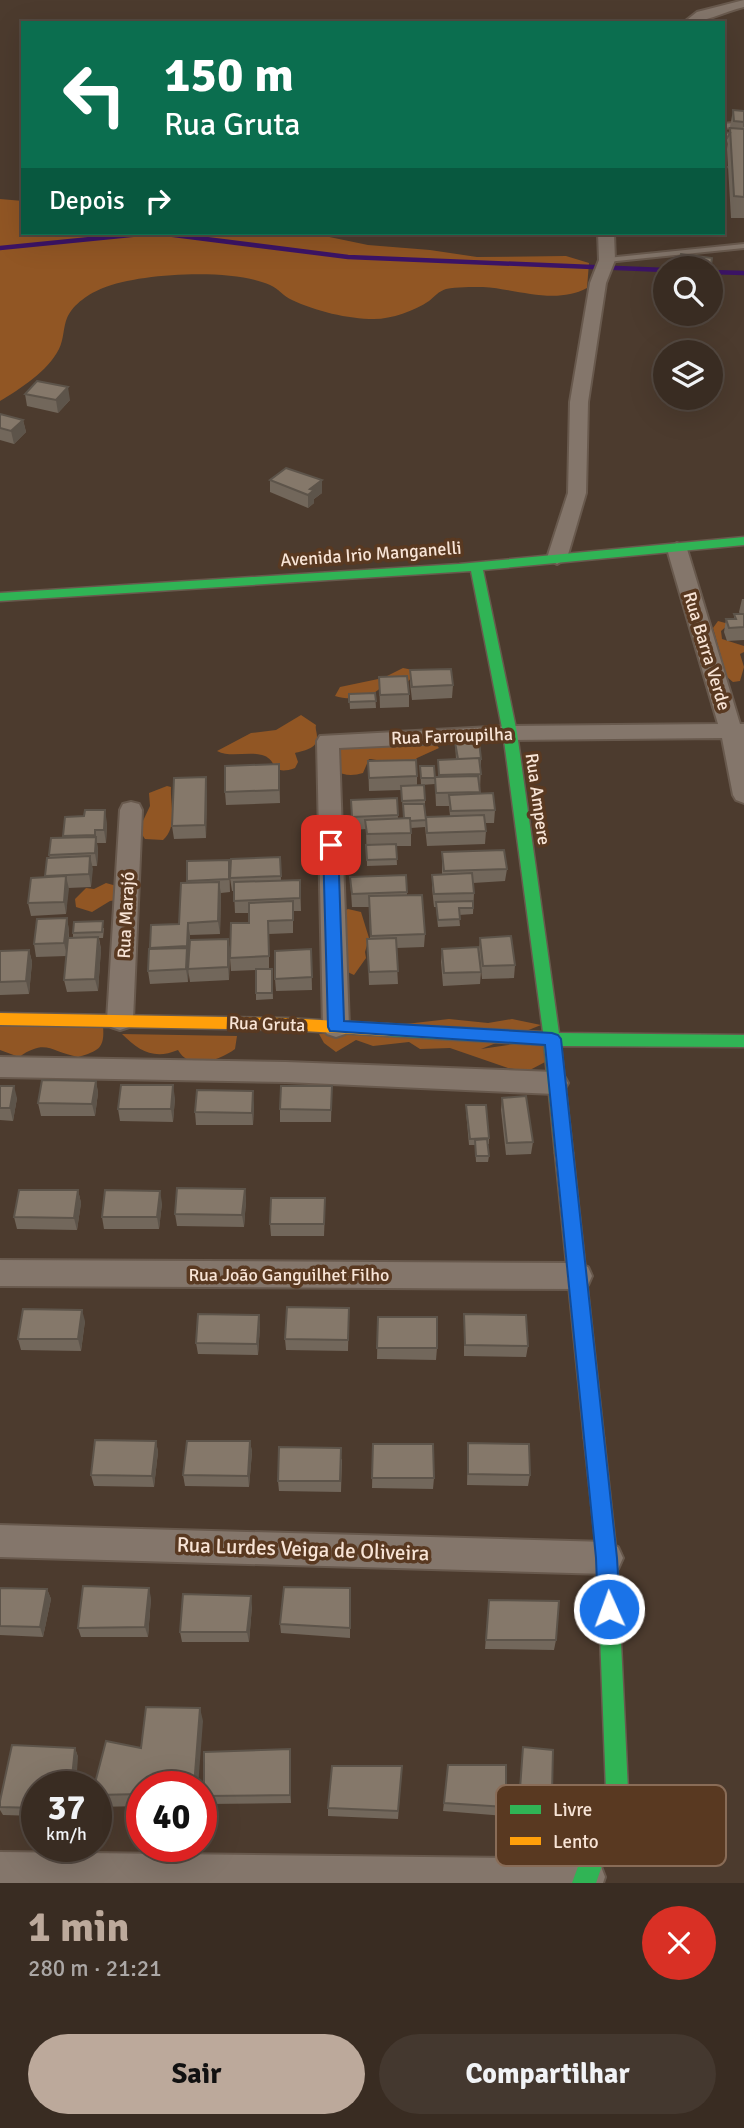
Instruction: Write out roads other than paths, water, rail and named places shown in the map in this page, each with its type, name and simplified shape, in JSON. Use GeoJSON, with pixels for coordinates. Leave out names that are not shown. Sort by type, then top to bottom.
{"type":"FeatureCollection","features":[{"type":"Feature","properties":{"kind":"street"},"geometry":{"type":"LineString","coordinates":[[692,21],[701,15],[744,3]]}},
{"type":"Feature","properties":{"kind":"street"},"geometry":{"type":"LineString","coordinates":[[557,558],[577,493],[579,402],[598,283],[607,260],[606,235]]}},
{"type":"Feature","properties":{"kind":"street","name":"Avenida Irio Manganelli"},"geometry":{"type":"LineString","coordinates":[[0,597],[476,566],[744,541]]}},
{"type":"Feature","properties":{"kind":"street","name":"Rua Barra Verde"},"geometry":{"type":"LineString","coordinates":[[677,549],[737,731],[744,795]]}},
{"type":"Feature","properties":{"kind":"street","name":"Rua Ampere"},"geometry":{"type":"LineString","coordinates":[[476,566],[510,733],[552,1039],[607,1558],[617,1785]]}},
{"type":"Feature","properties":{"kind":"street","name":"Rua Farroupilha"},"geometry":{"type":"LineString","coordinates":[[336,1027],[328,741],[510,733],[737,731]]}},
{"type":"Feature","properties":{"kind":"street","name":"Rua Marajó"},"geometry":{"type":"LineString","coordinates":[[120,1020],[131,810]]}},
{"type":"Feature","properties":{"kind":"street","name":"Rua Gruta"},"geometry":{"type":"LineString","coordinates":[[0,1019],[336,1027],[552,1039],[744,1041]]}},
{"type":"Feature","properties":{"kind":"street"},"geometry":{"type":"LineString","coordinates":[[0,1067],[286,1072],[555,1083]]}},
{"type":"Feature","properties":{"kind":"street","name":"Rua João Ganguilhet Filho"},"geometry":{"type":"LineString","coordinates":[[0,1273],[578,1276]]}},
{"type":"Feature","properties":{"kind":"street","name":"Rua Lurdes Veiga de Oliveira"},"geometry":{"type":"LineString","coordinates":[[0,1541],[607,1558]]}},
{"type":"Feature","properties":{"kind":"street"},"geometry":{"type":"LineString","coordinates":[[0,1870],[585,1880]]}},
{"type":"Feature","properties":{"kind":"lane"},"geometry":{"type":"LineString","coordinates":[[725,126],[744,124]]}},
{"type":"Feature","properties":{"kind":"lane"},"geometry":{"type":"LineString","coordinates":[[607,260],[744,246]]}},
{"type":"Feature","properties":{"kind":"waterway"},"geometry":{"type":"LineString","coordinates":[[0,248],[131,235]]}},
{"type":"Feature","properties":{"kind":"waterway"},"geometry":{"type":"LineString","coordinates":[[174,235],[348,257],[653,270]]}},
{"type":"Feature","properties":{"kind":"waterway"},"geometry":{"type":"LineString","coordinates":[[723,272],[744,273]]}}]}
